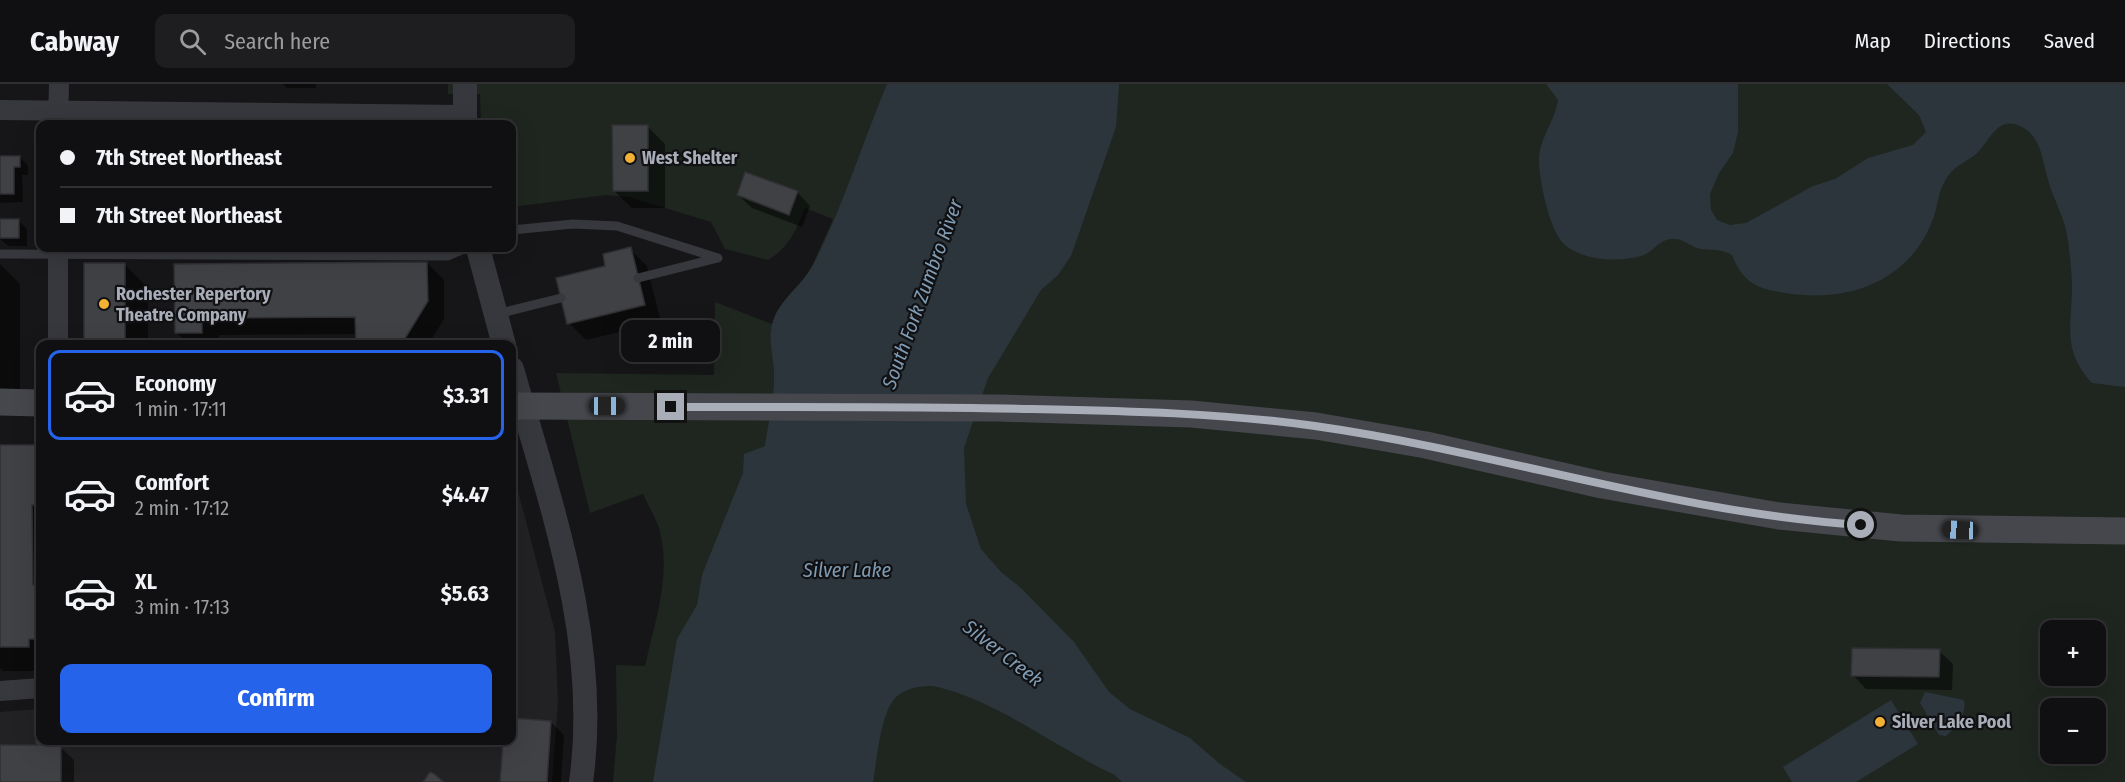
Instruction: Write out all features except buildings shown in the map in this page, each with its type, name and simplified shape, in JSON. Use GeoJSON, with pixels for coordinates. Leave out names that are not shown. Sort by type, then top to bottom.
{"type":"FeatureCollection","features":[{"type":"Feature","properties":{"kind":"main road"},"geometry":{"type":"LineString","coordinates":[[0,402],[36,403]]}},
{"type":"Feature","properties":{"kind":"main road"},"geometry":{"type":"LineString","coordinates":[[517,406],[998,408],[1191,414],[1316,426],[1426,445],[1614,487],[1779,516],[1840,524],[1960,530],[2125,531]]}},
{"type":"Feature","properties":{"kind":"street"},"geometry":{"type":"LineString","coordinates":[[58,84],[58,118]]}},
{"type":"Feature","properties":{"kind":"street"},"geometry":{"type":"LineString","coordinates":[[0,110],[58,118],[465,120],[465,84]]}},
{"type":"Feature","properties":{"kind":"street"},"geometry":{"type":"LineString","coordinates":[[58,252],[58,340]]}},
{"type":"Feature","properties":{"kind":"street"},"geometry":{"type":"LineString","coordinates":[[479,252],[502,340]]}},
{"type":"Feature","properties":{"kind":"street"},"geometry":{"type":"LineString","coordinates":[[517,406],[546,488],[578,619],[586,707],[581,782]]}},
{"type":"Feature","properties":{"kind":"street"},"geometry":{"type":"LineString","coordinates":[[0,691],[36,688]]}},
{"type":"Feature","properties":{"kind":"lane"},"geometry":{"type":"LineString","coordinates":[[516,230],[573,224],[617,226],[718,258],[638,278]]}},
{"type":"Feature","properties":{"kind":"lane"},"geometry":{"type":"LineString","coordinates":[[0,254],[39,252]]}},
{"type":"Feature","properties":{"kind":"lane"},"geometry":{"type":"LineString","coordinates":[[136,252],[448,256],[457,252]]}},
{"type":"Feature","properties":{"kind":"lane"},"geometry":{"type":"LineString","coordinates":[[495,315],[561,298]]}},
{"type":"Feature","properties":{"kind":"shaded area"},"geometry":{"type":"Polygon","coordinates":[[[448,84],[2125,84],[2125,782],[613,782],[617,735],[616,665],[645,666],[661,597],[663,545],[659,528],[643,494],[590,513],[556,373],[714,375],[715,302],[772,324],[782,304],[800,285],[812,266],[833,219],[805,208],[787,244],[768,260],[725,249],[711,222],[629,197],[606,195],[516,206],[516,120],[481,120],[480,94],[448,94],[448,84]]]}},
{"type":"Feature","properties":{"kind":"shaded area"},"geometry":{"type":"Polygon","coordinates":[[[516,483],[555,632],[558,702],[552,782],[0,782],[0,712],[36,709],[36,745],[516,745],[516,483]]]}},
{"type":"Feature","properties":{"kind":"water","name":"Silver Lake"},"geometry":{"type":"Polygon","coordinates":[[[887,84],[1119,84],[1116,127],[1071,256],[1058,275],[1041,290],[988,378],[964,448],[966,504],[981,549],[1001,572],[1021,588],[1074,642],[1109,692],[1130,709],[1190,738],[1220,764],[1246,782],[1122,782],[1115,775],[984,704],[962,694],[927,686],[904,692],[895,698],[890,706],[883,726],[873,782],[653,782],[677,639],[697,605],[702,575],[743,473],[744,454],[765,446],[774,383],[771,337],[775,316],[784,301],[808,273],[824,243],[887,84]]]}},
{"type":"Feature","properties":{"kind":"water"},"geometry":{"type":"Polygon","coordinates":[[[1546,84],[1738,84],[1738,132],[1733,153],[1719,173],[1710,194],[1711,210],[1717,220],[1730,225],[1746,223],[1813,186],[1835,179],[1868,158],[1913,145],[1926,132],[1919,115],[1887,84],[2125,84],[2125,387],[2092,383],[2076,360],[2070,328],[2072,284],[2066,232],[2039,147],[2032,135],[2020,126],[2005,124],[1999,127],[1975,155],[1951,172],[1941,189],[1934,216],[1924,237],[1912,255],[1896,270],[1859,289],[1837,294],[1792,294],[1755,285],[1742,274],[1732,255],[1728,253],[1697,248],[1677,239],[1664,241],[1650,252],[1635,258],[1613,260],[1581,254],[1564,244],[1554,229],[1550,217],[1540,170],[1542,145],[1558,100],[1546,84]]]}},
{"type":"Feature","properties":{"kind":"water"},"geometry":{"type":"Polygon","coordinates":[[[1925,692],[1964,700],[1962,716],[1946,736],[1939,735],[1920,703],[1925,692]]]}},
{"type":"Feature","properties":{"kind":"water","name":"Silver Lake Pool"},"geometry":{"type":"Polygon","coordinates":[[[1891,700],[1918,744],[1856,782],[1792,782],[1783,767],[1891,700]]]}},
{"type":"Feature","properties":{"kind":"place","name":"West Shelter"},"geometry":{"type":"Point","coordinates":[630,158]}},
{"type":"Feature","properties":{"kind":"place","name":"Rochester Repertory Theatre Company"},"geometry":{"type":"Point","coordinates":[104,304]}},
{"type":"Feature","properties":{"kind":"place","name":"Silver Lake Pool"},"geometry":{"type":"Point","coordinates":[1880,722]}},
{"type":"Feature","properties":{"kind":"route"},"geometry":{"type":"LineString","coordinates":[[671,407],[998,408],[1191,414],[1251,419],[1316,426],[1426,445],[1602,485],[1779,516],[1861,525]]}},
{"type":"Feature","properties":{"kind":"water label","name":"South Fork Zumbro River"},"geometry":{"type":"Point","coordinates":[922,294]}},
{"type":"Feature","properties":{"kind":"water label","name":"Silver Creek"},"geometry":{"type":"Point","coordinates":[1003,653]}}]}
